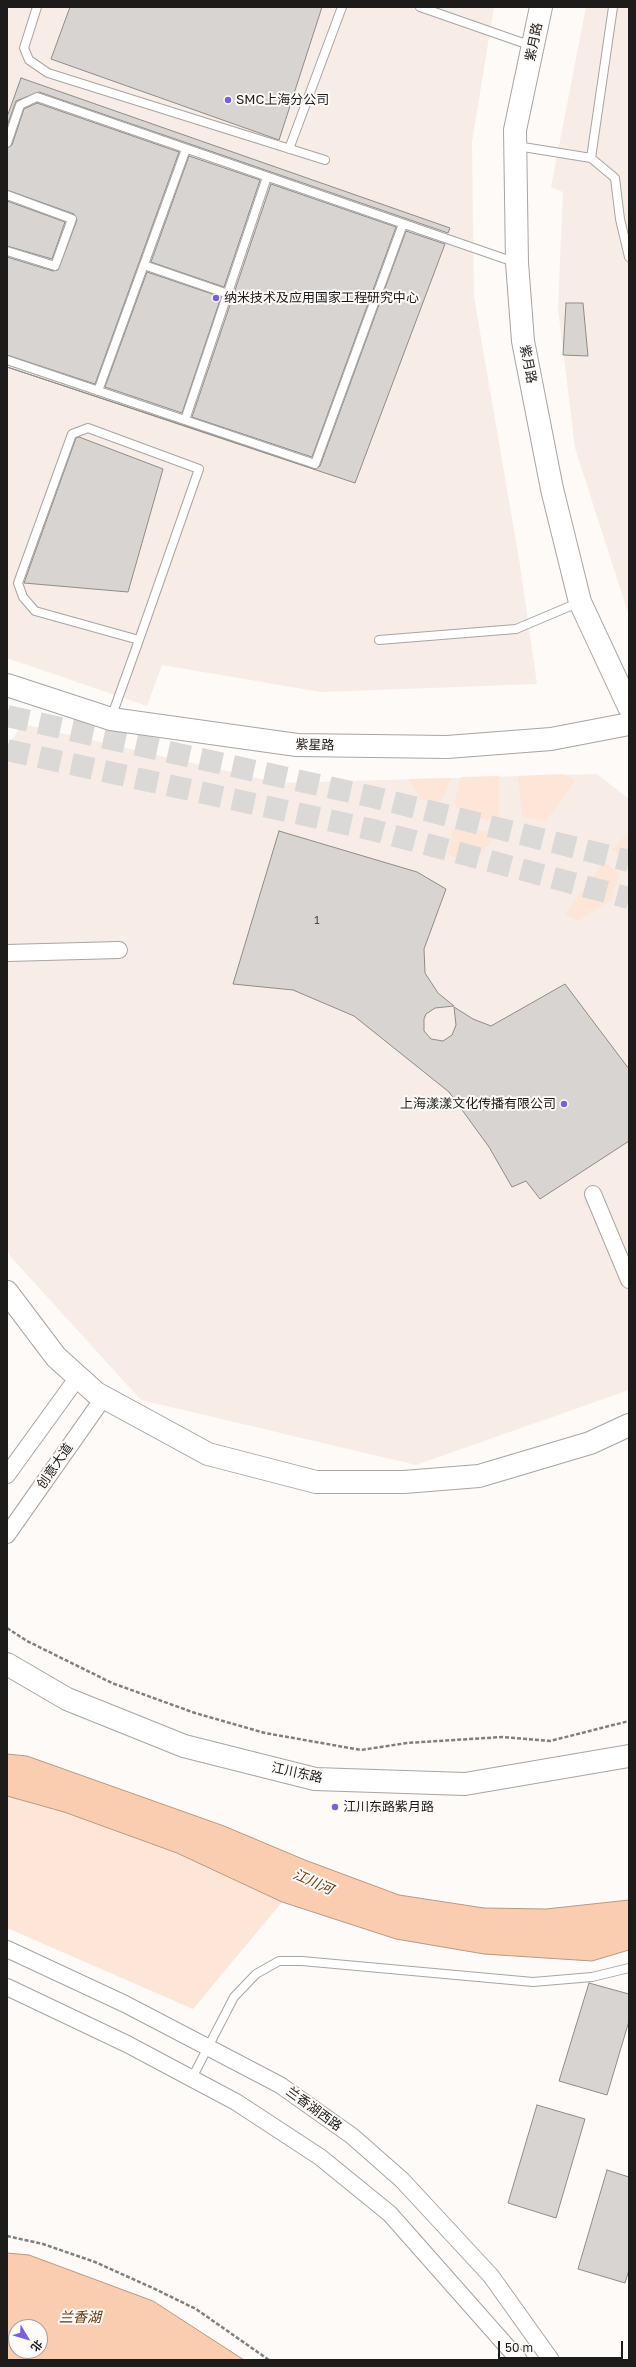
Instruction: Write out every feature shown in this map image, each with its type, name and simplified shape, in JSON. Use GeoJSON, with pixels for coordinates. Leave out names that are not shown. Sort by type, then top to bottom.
{"type":"FeatureCollection","features":[{"type":"Feature","properties":{"kind":"street","name":"紫月路"},"geometry":{"type":"LineString","coordinates":[[542,7],[515,130],[517,263],[523,341],[552,489],[580,602],[629,707]]}},
{"type":"Feature","properties":{"kind":"street","name":"紫星路"},"geometry":{"type":"LineString","coordinates":[[7,687],[111,719],[297,745],[423,746],[551,739],[629,724]]}},
{"type":"Feature","properties":{"kind":"street"},"geometry":{"type":"LineString","coordinates":[[7,953],[119,950]]}},
{"type":"Feature","properties":{"kind":"street"},"geometry":{"type":"LineString","coordinates":[[593,1194],[629,1280]]}},
{"type":"Feature","properties":{"kind":"street"},"geometry":{"type":"LineString","coordinates":[[7,1292],[56,1357],[96,1393],[208,1454],[316,1482],[404,1482],[479,1476],[590,1443],[629,1425]]}},
{"type":"Feature","properties":{"kind":"street"},"geometry":{"type":"LineString","coordinates":[[7,1474],[78,1377]]}},
{"type":"Feature","properties":{"kind":"street","name":"创意大道"},"geometry":{"type":"LineString","coordinates":[[7,1535],[104,1397]]}},
{"type":"Feature","properties":{"kind":"street","name":"江川东路"},"geometry":{"type":"LineString","coordinates":[[7,1664],[67,1699],[184,1746],[315,1779],[465,1784],[629,1756]]}},
{"type":"Feature","properties":{"kind":"street","name":"兰香湖西路"},"geometry":{"type":"LineString","coordinates":[[7,1949],[125,2004],[280,2085],[352,2136],[402,2180],[491,2276],[551,2360]]}},
{"type":"Feature","properties":{"kind":"street"},"geometry":{"type":"LineString","coordinates":[[7,1987],[127,2044],[192,2078],[236,2102],[320,2157],[390,2214],[519,2360]]}},
{"type":"Feature","properties":{"kind":"lane"},"geometry":{"type":"LineString","coordinates":[[38,7],[24,48],[29,60],[48,73],[325,160]]}},
{"type":"Feature","properties":{"kind":"lane"},"geometry":{"type":"LineString","coordinates":[[289,149],[342,7]]}},
{"type":"Feature","properties":{"kind":"lane"},"geometry":{"type":"LineString","coordinates":[[420,7],[533,46]]}},
{"type":"Feature","properties":{"kind":"lane"},"geometry":{"type":"LineString","coordinates":[[591,158],[612,7]]}},
{"type":"Feature","properties":{"kind":"lane"},"geometry":{"type":"LineString","coordinates":[[7,143],[20,105],[37,97],[517,263]]}},
{"type":"Feature","properties":{"kind":"lane"},"geometry":{"type":"LineString","coordinates":[[516,146],[591,158],[615,178],[620,219],[629,257]]}},
{"type":"Feature","properties":{"kind":"lane"},"geometry":{"type":"LineString","coordinates":[[98,391],[186,149]]}},
{"type":"Feature","properties":{"kind":"lane"},"geometry":{"type":"LineString","coordinates":[[186,420],[267,177]]}},
{"type":"Feature","properties":{"kind":"lane"},"geometry":{"type":"LineString","coordinates":[[7,195],[72,219],[55,266],[7,251]]}},
{"type":"Feature","properties":{"kind":"lane"},"geometry":{"type":"LineString","coordinates":[[7,360],[315,464],[403,224]]}},
{"type":"Feature","properties":{"kind":"lane"},"geometry":{"type":"LineString","coordinates":[[144,265],[228,294]]}},
{"type":"Feature","properties":{"kind":"lane"},"geometry":{"type":"LineString","coordinates":[[111,719],[139,640],[199,469],[88,428],[72,434],[18,583],[23,597],[35,611],[139,640]]}},
{"type":"Feature","properties":{"kind":"lane"},"geometry":{"type":"LineString","coordinates":[[379,640],[516,629],[580,602]]}},
{"type":"Feature","properties":{"kind":"lane"},"geometry":{"type":"LineString","coordinates":[[192,2078],[234,1997],[256,1974],[279,1962],[302,1961],[533,1982],[592,1977],[629,1968]]}},
{"type":"Feature","properties":{"kind":"path"},"geometry":{"type":"LineString","coordinates":[[7,1628],[27,1641],[112,1683],[196,1714],[266,1733],[361,1750],[407,1742],[503,1737],[550,1741],[629,1722]]}},
{"type":"Feature","properties":{"kind":"path"},"geometry":{"type":"LineString","coordinates":[[7,2236],[43,2244],[95,2262],[155,2289],[196,2309],[269,2360]]}},
{"type":"Feature","properties":{"kind":"shaded area"},"geometry":{"type":"Polygon","coordinates":[[[7,7],[494,7],[472,142],[474,297],[520,565],[537,684],[321,692],[162,665],[147,706],[7,658],[7,7]]]}},
{"type":"Feature","properties":{"kind":"shaded area"},"geometry":{"type":"Polygon","coordinates":[[[586,7],[629,7],[629,616],[575,448],[558,309],[563,192],[551,187],[586,7]]]}},
{"type":"Feature","properties":{"kind":"shaded area"},"geometry":{"type":"Polygon","coordinates":[[[22,724],[279,783],[597,774],[629,799],[629,1390],[416,1465],[141,1400],[10,1256],[7,1249],[7,748],[22,724]]]}},
{"type":"Feature","properties":{"kind":"shaded area"},"geometry":{"type":"Polygon","coordinates":[[[564,774],[575,781],[545,822],[522,816],[518,776],[564,774]]]}},
{"type":"Feature","properties":{"kind":"shaded area"},"geometry":{"type":"Polygon","coordinates":[[[499,776],[499,822],[468,816],[454,804],[461,777],[499,776]]]}},
{"type":"Feature","properties":{"kind":"shaded area"},"geometry":{"type":"Polygon","coordinates":[[[451,778],[442,802],[422,800],[408,779],[451,778]]]}},
{"type":"Feature","properties":{"kind":"shaded area"},"geometry":{"type":"Polygon","coordinates":[[[453,829],[498,832],[470,869],[448,853],[453,829]]]}},
{"type":"Feature","properties":{"kind":"shaded area"},"geometry":{"type":"Polygon","coordinates":[[[629,832],[629,864],[612,849],[629,832]]]}},
{"type":"Feature","properties":{"kind":"shaded area"},"geometry":{"type":"Polygon","coordinates":[[[604,862],[619,873],[612,899],[578,921],[565,914],[604,862]]]}},
{"type":"Feature","properties":{"kind":"shaded area"},"geometry":{"type":"Polygon","coordinates":[[[7,1796],[64,1812],[177,1853],[282,1902],[193,2009],[7,1928],[7,1796]]]}},
{"type":"Feature","properties":{"kind":"water","name":"江川河"},"geometry":{"type":"Polygon","coordinates":[[[7,1754],[27,1756],[224,1826],[305,1860],[399,1895],[484,1908],[546,1909],[629,1900],[629,1950],[592,1961],[484,1954],[396,1939],[282,1902],[177,1853],[64,1812],[7,1796],[7,1754]]]}},
{"type":"Feature","properties":{"kind":"water","name":"兰香湖"},"geometry":{"type":"Polygon","coordinates":[[[7,2253],[29,2255],[153,2301],[244,2360],[7,2360],[7,2253]]]}},
{"type":"Feature","properties":{"kind":"building","name":"SMC上海分公司"},"geometry":{"type":"Polygon","coordinates":[[[70,7],[322,7],[279,140],[51,59],[70,7]]]}},
{"type":"Feature","properties":{"kind":"building"},"geometry":{"type":"Polygon","coordinates":[[[21,78],[450,228],[448,233],[39,92],[16,101],[7,126],[7,117],[21,78]]]}},
{"type":"Feature","properties":{"kind":"building"},"geometry":{"type":"Polygon","coordinates":[[[37,103],[179,152],[95,384],[7,355],[7,257],[53,271],[58,270],[77,220],[74,214],[7,190],[7,148],[12,145],[24,109],[37,103]]]}},
{"type":"Feature","properties":{"kind":"building"},"geometry":{"type":"Polygon","coordinates":[[[189,156],[260,180],[224,287],[151,262],[189,156]]]}},
{"type":"Feature","properties":{"kind":"building"},"geometry":{"type":"Polygon","coordinates":[[[271,184],[396,227],[312,457],[192,417],[271,184]]]}},
{"type":"Feature","properties":{"kind":"building"},"geometry":{"type":"Polygon","coordinates":[[[7,201],[65,222],[52,259],[7,246],[7,201]]]}},
{"type":"Feature","properties":{"kind":"building"},"geometry":{"type":"Polygon","coordinates":[[[406,231],[445,244],[355,483],[7,367],[316,469],[320,466],[406,231]]]}},
{"type":"Feature","properties":{"kind":"building"},"geometry":{"type":"Polygon","coordinates":[[[147,272],[221,297],[182,413],[105,387],[147,272]]]}},
{"type":"Feature","properties":{"kind":"building"},"geometry":{"type":"Polygon","coordinates":[[[566,303],[583,303],[588,356],[563,355],[566,303]]]}},
{"type":"Feature","properties":{"kind":"building"},"geometry":{"type":"Polygon","coordinates":[[[79,437],[163,469],[128,592],[24,583],[76,438],[79,437]]]}},
{"type":"Feature","properties":{"kind":"building"},"geometry":{"type":"Polygon","coordinates":[[[279,831],[417,872],[446,889],[424,949],[425,973],[438,993],[454,1006],[435,1008],[426,1014],[424,1019],[424,1031],[431,1039],[443,1041],[452,1035],[456,1025],[454,1007],[473,1019],[491,1026],[565,984],[629,1069],[629,1141],[540,1199],[526,1181],[512,1187],[489,1147],[449,1092],[354,1016],[293,990],[233,984],[279,831]]]}},
{"type":"Feature","properties":{"kind":"building"},"geometry":{"type":"Polygon","coordinates":[[[589,1983],[629,1994],[629,2021],[607,2095],[559,2081],[589,1983]]]}},
{"type":"Feature","properties":{"kind":"building"},"geometry":{"type":"Polygon","coordinates":[[[537,2105],[585,2119],[556,2218],[508,2203],[537,2105]]]}},
{"type":"Feature","properties":{"kind":"building"},"geometry":{"type":"Polygon","coordinates":[[[607,2170],[629,2177],[629,2270],[625,2283],[578,2269],[607,2170]]]}},
{"type":"Feature","properties":{"kind":"tunnel"},"geometry":{"type":"LineString","coordinates":[[7,716],[373,797],[629,861]]}},
{"type":"Feature","properties":{"kind":"tunnel"},"geometry":{"type":"LineString","coordinates":[[7,750],[369,829],[629,898]]}},
{"type":"Feature","properties":{"kind":"place","name":"SMC上海分公司"},"geometry":{"type":"Point","coordinates":[228,100]}},
{"type":"Feature","properties":{"kind":"place","name":"纳米技术及应用国家工程研究中心"},"geometry":{"type":"Point","coordinates":[216,298]}},
{"type":"Feature","properties":{"kind":"place","name":"上海漾漾文化传播有限公司"},"geometry":{"type":"Point","coordinates":[564,1104]}},
{"type":"Feature","properties":{"kind":"place","name":"江川东路紫月路"},"geometry":{"type":"Point","coordinates":[335,1807]}}]}
